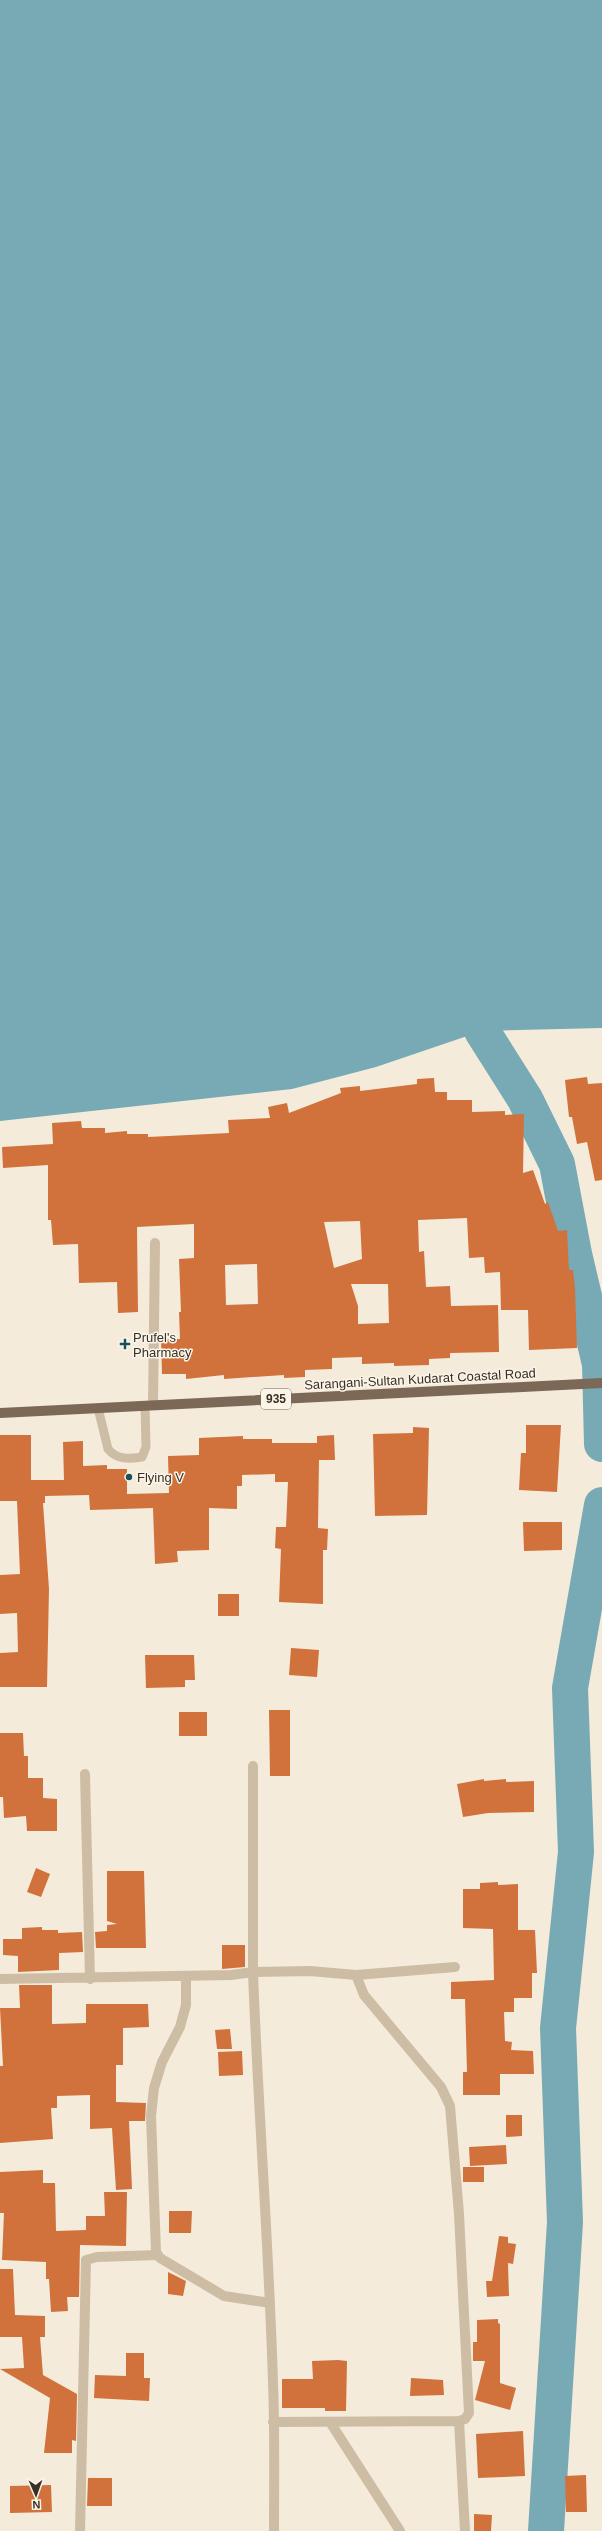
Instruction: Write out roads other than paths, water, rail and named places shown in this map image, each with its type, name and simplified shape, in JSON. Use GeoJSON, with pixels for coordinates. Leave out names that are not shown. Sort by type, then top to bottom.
{"type":"FeatureCollection","features":[{"type":"Feature","properties":{"kind":"main road","name":"Sarangani-Sultan Kudarat Coastal Road"},"geometry":{"type":"LineString","coordinates":[[0,1413],[602,1383]]}},
{"type":"Feature","properties":{"kind":"street"},"geometry":{"type":"LineString","coordinates":[[149,1406],[155,1243]]}},
{"type":"Feature","properties":{"kind":"street"},"geometry":{"type":"LineString","coordinates":[[253,1766],[253,1972],[258,2111],[270,2303],[274,2531]]}},
{"type":"Feature","properties":{"kind":"street"},"geometry":{"type":"LineString","coordinates":[[85,1774],[90,1979]]}},
{"type":"Feature","properties":{"kind":"street"},"geometry":{"type":"LineString","coordinates":[[0,1979],[90,1979],[305,1970],[356,1975],[455,1967]]}},
{"type":"Feature","properties":{"kind":"street"},"geometry":{"type":"LineString","coordinates":[[273,2422],[459,2421],[465,2419],[469,2413],[470,2401],[459,2214],[450,2106],[441,2087],[364,1994],[356,1975]]}},
{"type":"Feature","properties":{"kind":"street"},"geometry":{"type":"LineString","coordinates":[[158,2255],[154,2243],[151,2116],[154,2088],[162,2062],[180,2027],[186,2005],[186,1976]]}},
{"type":"Feature","properties":{"kind":"street"},"geometry":{"type":"LineString","coordinates":[[80,2531],[86,2260],[97,2257],[158,2255],[224,2296],[270,2303]]}},
{"type":"Feature","properties":{"kind":"street"},"geometry":{"type":"LineString","coordinates":[[459,2421],[465,2531]]}},
{"type":"Feature","properties":{"kind":"street"},"geometry":{"type":"LineString","coordinates":[[330,2422],[400,2531]]}},
{"type":"Feature","properties":{"kind":"lane"},"geometry":{"type":"LineString","coordinates":[[98,1408],[108,1450],[113,1455],[129,1459],[142,1457],[146,1447],[149,1406]]}},
{"type":"Feature","properties":{"kind":"water"},"geometry":{"type":"Polygon","coordinates":[[[0,0],[602,0],[602,1028],[482,1031],[376,1067],[292,1089],[0,1121],[0,0]]]}},
{"type":"Feature","properties":{"kind":"waterway"},"geometry":{"type":"LineString","coordinates":[[482,1031],[525,1099],[557,1164],[574,1254],[600,1364],[602,1444]]}},
{"type":"Feature","properties":{"kind":"waterway"},"geometry":{"type":"LineString","coordinates":[[546,2531],[565,2222],[558,2028],[576,1852],[570,1688],[602,1505]]}},
{"type":"Feature","properties":{"kind":"place","name":"Prufel's Pharmacy"},"geometry":{"type":"Point","coordinates":[125,1344]}},
{"type":"Feature","properties":{"kind":"place","name":"Flying V"},"geometry":{"type":"Point","coordinates":[129,1477]}}]}
